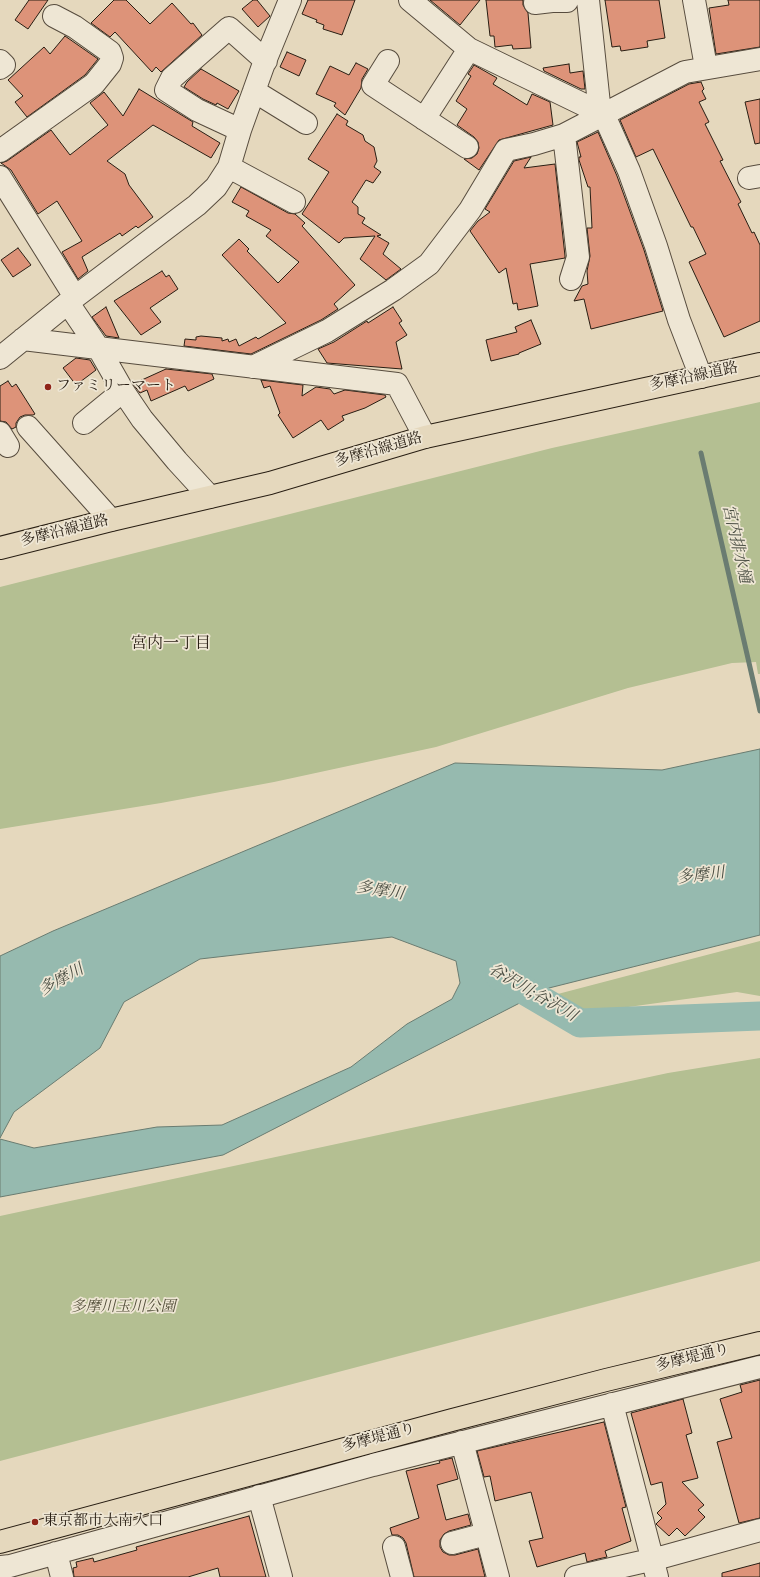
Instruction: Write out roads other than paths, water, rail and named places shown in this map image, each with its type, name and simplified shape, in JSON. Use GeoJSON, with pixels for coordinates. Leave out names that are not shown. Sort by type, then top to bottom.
{"type":"FeatureCollection","features":[{"type":"Feature","properties":{"kind":"main road","name":"多摩沿線道路"},"geometry":{"type":"LineString","coordinates":[[0,548],[111,520],[270,483],[425,438],[760,364]]}},
{"type":"Feature","properties":{"kind":"main road","name":"多摩堤通り"},"geometry":{"type":"LineString","coordinates":[[0,1542],[452,1420],[606,1380],[760,1343]]}},
{"type":"Feature","properties":{"kind":"street"},"geometry":{"type":"LineString","coordinates":[[0,358],[72,300],[197,205],[216,187],[229,167],[254,91],[290,0]]}},
{"type":"Feature","properties":{"kind":"street"},"geometry":{"type":"LineString","coordinates":[[410,0],[469,49],[603,114]]}},
{"type":"Feature","properties":{"kind":"street"},"geometry":{"type":"LineString","coordinates":[[694,0],[706,67]]}},
{"type":"Feature","properties":{"kind":"street"},"geometry":{"type":"LineString","coordinates":[[559,1],[603,114],[629,171],[656,246],[679,320],[701,377]]}},
{"type":"Feature","properties":{"kind":"street"},"geometry":{"type":"LineString","coordinates":[[0,151],[94,84],[110,64],[112,58],[110,52],[75,27],[54,16]]}},
{"type":"Feature","properties":{"kind":"street"},"geometry":{"type":"LineString","coordinates":[[240,130],[197,110],[166,90],[172,78],[229,28],[266,61]]}},
{"type":"Feature","properties":{"kind":"street"},"geometry":{"type":"LineString","coordinates":[[424,119],[469,49]]}},
{"type":"Feature","properties":{"kind":"street"},"geometry":{"type":"LineString","coordinates":[[253,367],[327,331],[393,290],[428,264],[470,210],[506,150],[534,144],[564,135],[685,72],[706,67],[760,59]]}},
{"type":"Feature","properties":{"kind":"street"},"geometry":{"type":"LineString","coordinates":[[0,61],[4,65],[0,68]]}},
{"type":"Feature","properties":{"kind":"street"},"geometry":{"type":"LineString","coordinates":[[388,61],[373,85],[467,146]]}},
{"type":"Feature","properties":{"kind":"street"},"geometry":{"type":"LineString","coordinates":[[254,91],[306,124]]}},
{"type":"Feature","properties":{"kind":"street"},"geometry":{"type":"LineString","coordinates":[[564,135],[578,257],[572,279]]}},
{"type":"Feature","properties":{"kind":"street"},"geometry":{"type":"LineString","coordinates":[[229,167],[294,202]]}},
{"type":"Feature","properties":{"kind":"street"},"geometry":{"type":"LineString","coordinates":[[0,177],[123,391],[142,419],[177,461],[210,497]]}},
{"type":"Feature","properties":{"kind":"street"},"geometry":{"type":"LineString","coordinates":[[23,339],[397,384],[425,438]]}},
{"type":"Feature","properties":{"kind":"street"},"geometry":{"type":"LineString","coordinates":[[84,422],[123,391]]}},
{"type":"Feature","properties":{"kind":"street"},"geometry":{"type":"LineString","coordinates":[[28,427],[111,520]]}},
{"type":"Feature","properties":{"kind":"street"},"geometry":{"type":"LineString","coordinates":[[0,1568],[373,1465],[760,1367]]}},
{"type":"Feature","properties":{"kind":"street"},"geometry":{"type":"LineString","coordinates":[[612,1404],[655,1568]]}},
{"type":"Feature","properties":{"kind":"street"},"geometry":{"type":"LineString","coordinates":[[462,1442],[498,1577]]}},
{"type":"Feature","properties":{"kind":"street"},"geometry":{"type":"LineString","coordinates":[[259,1496],[281,1577]]}},
{"type":"Feature","properties":{"kind":"street"},"geometry":{"type":"LineString","coordinates":[[587,1576],[655,1568],[760,1530]]}},
{"type":"Feature","properties":{"kind":"street"},"geometry":{"type":"LineString","coordinates":[[452,1543],[486,1534]]}},
{"type":"Feature","properties":{"kind":"street"},"geometry":{"type":"LineString","coordinates":[[394,1547],[402,1577]]}},
{"type":"Feature","properties":{"kind":"street"},"geometry":{"type":"LineString","coordinates":[[56,1553],[62,1577]]}},
{"type":"Feature","properties":{"kind":"water","name":"多摩川"},"geometry":{"type":"Polygon","coordinates":[[[760,749],[760,935],[549,988],[223,1155],[0,1197],[0,1139],[34,1148],[157,1127],[222,1125],[351,1067],[407,1024],[452,999],[460,983],[456,961],[392,937],[200,959],[124,1002],[100,1048],[14,1112],[0,1138],[0,956],[53,931],[455,763],[662,770],[760,749]]]}},
{"type":"Feature","properties":{"kind":"waterway","name":"宮内排水樋"},"geometry":{"type":"LineString","coordinates":[[701,453],[760,711]]}},
{"type":"Feature","properties":{"kind":"waterway","name":"谷沢川;谷沢川"},"geometry":{"type":"LineString","coordinates":[[500,976],[580,1023],[760,1016]]}},
{"type":"Feature","properties":{"kind":"place","name":"ファミリーマート"},"geometry":{"type":"Point","coordinates":[48,387]}},
{"type":"Feature","properties":{"kind":"place","name":"東京都市大南入口"},"geometry":{"type":"Point","coordinates":[35,1522]}},
{"type":"Feature","properties":{"kind":"district","name":"宮内一丁目"},"geometry":{"type":"Point","coordinates":[171,645]}},
{"type":"Feature","properties":{"kind":"park label","name":"多摩川玉川公園"},"geometry":{"type":"Point","coordinates":[123,1308]}}]}
